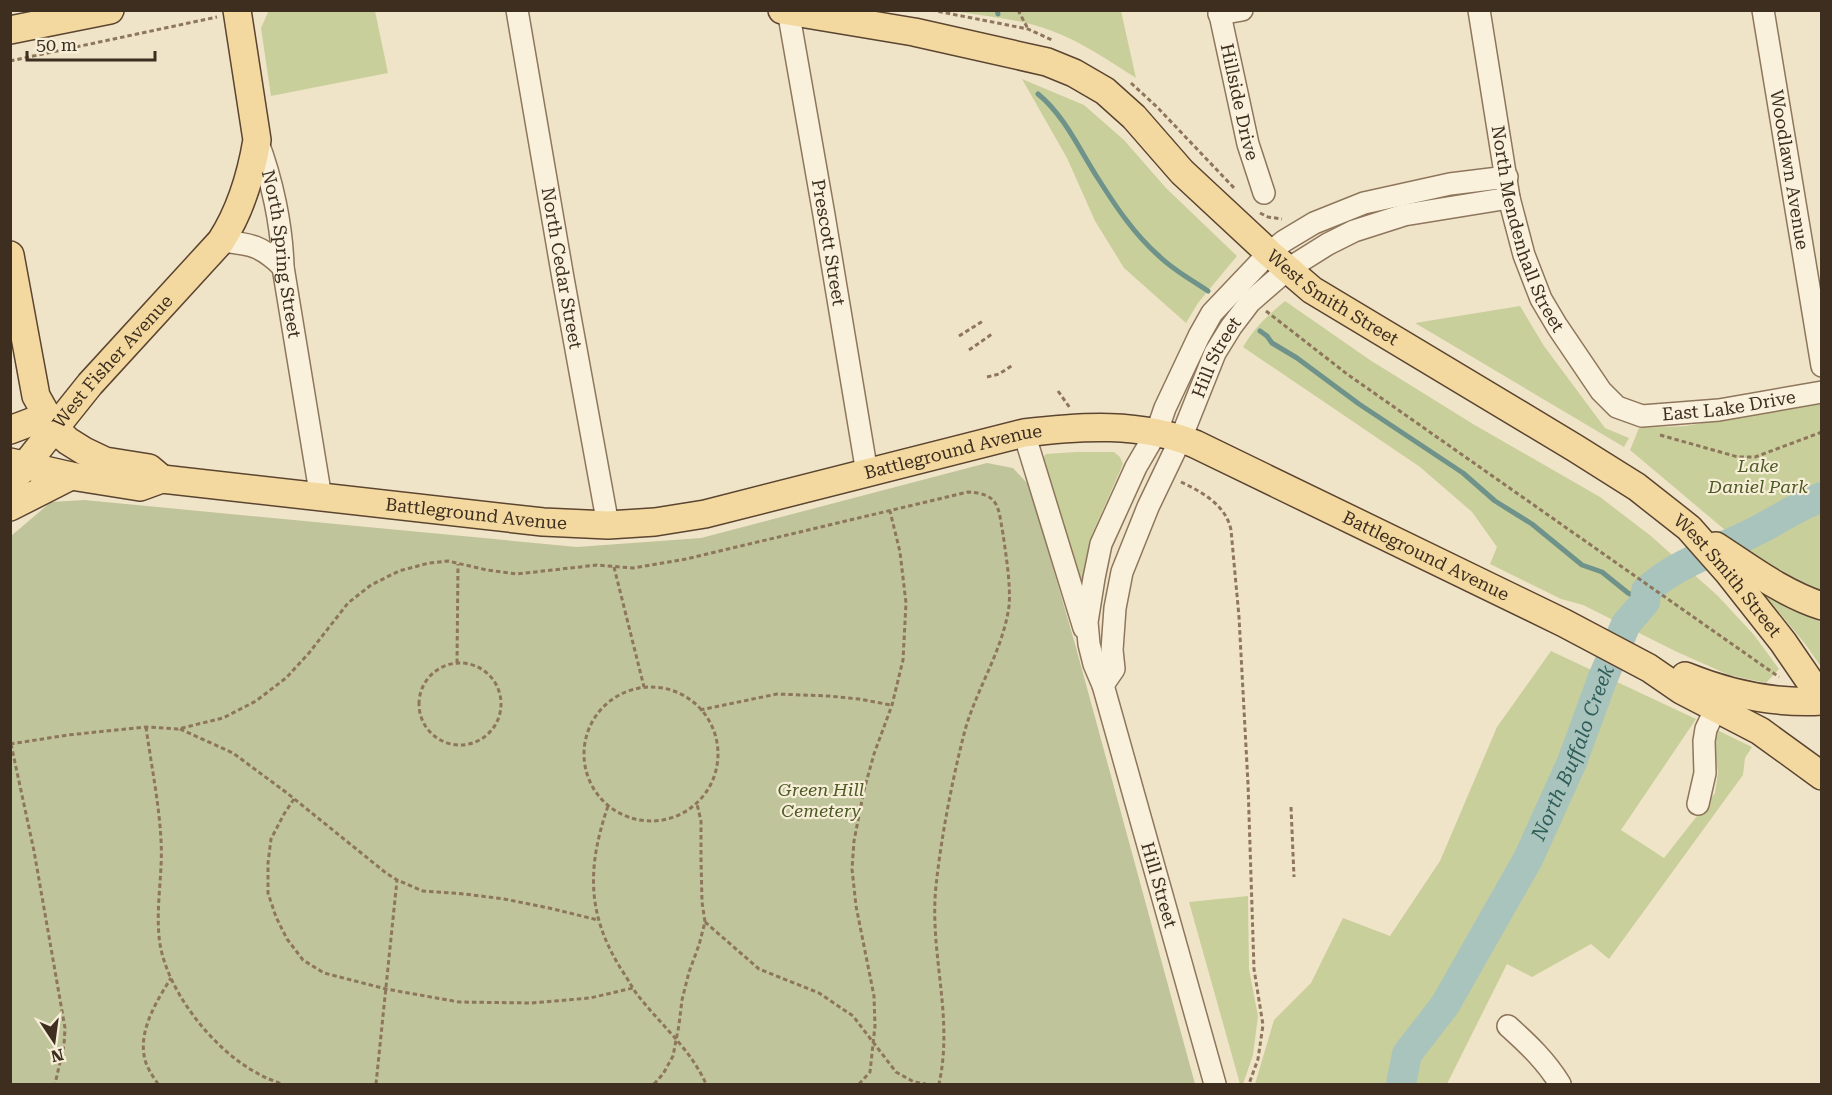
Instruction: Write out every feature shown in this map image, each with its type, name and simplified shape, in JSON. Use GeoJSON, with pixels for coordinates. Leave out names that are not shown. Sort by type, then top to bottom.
{"type":"FeatureCollection","features":[{"type":"Feature","properties":{"kind":"main road"},"geometry":{"type":"LineString","coordinates":[[10,30],[110,10]]}},
{"type":"Feature","properties":{"kind":"main road","name":"West Smith Street"},"geometry":{"type":"LineString","coordinates":[[786,11],[914,32],[1047,62],[1074,73],[1105,91],[1134,117],[1182,172],[1312,290],[1636,487],[1735,567],[1821,700]]}},
{"type":"Feature","properties":{"kind":"main road","name":"North Spring Street"},"geometry":{"type":"LineString","coordinates":[[237,12],[256,140]]}},
{"type":"Feature","properties":{"kind":"main road","name":"West Fisher Avenue"},"geometry":{"type":"LineString","coordinates":[[15,471],[51,422],[90,384],[221,241],[231,225],[244,194],[256,140]]}},
{"type":"Feature","properties":{"kind":"main road"},"geometry":{"type":"LineString","coordinates":[[10,255],[36,396],[51,422],[68,441],[84,452],[105,461],[149,468],[162,479]]}},
{"type":"Feature","properties":{"kind":"main road"},"geometry":{"type":"LineString","coordinates":[[10,429],[51,422]]}},
{"type":"Feature","properties":{"kind":"main road","name":"Battleground Avenue"},"geometry":{"type":"LineString","coordinates":[[15,471],[71,476],[140,487],[162,479],[543,522],[608,525],[655,522],[705,514],[1024,433],[1099,427],[1169,435],[1564,623],[1649,668],[1681,690],[1760,731],[1821,776]]}},
{"type":"Feature","properties":{"kind":"main road"},"geometry":{"type":"LineString","coordinates":[[10,507],[71,476]]}},
{"type":"Feature","properties":{"kind":"main road"},"geometry":{"type":"LineString","coordinates":[[1735,567],[1802,600],[1821,606]]}},
{"type":"Feature","properties":{"kind":"main road"},"geometry":{"type":"LineString","coordinates":[[1649,668],[1670,670],[1700,682],[1763,699],[1790,702],[1821,700]]}},
{"type":"Feature","properties":{"kind":"street","name":"North Cedar Street"},"geometry":{"type":"LineString","coordinates":[[517,10],[608,525]]}},
{"type":"Feature","properties":{"kind":"street"},"geometry":{"type":"LineString","coordinates":[[1219,12],[1242,10]]}},
{"type":"Feature","properties":{"kind":"street","name":"North Mendenhall Street"},"geometry":{"type":"LineString","coordinates":[[1479,10],[1509,198],[1524,255],[1541,299],[1601,391],[1617,407],[1639,416]]}},
{"type":"Feature","properties":{"kind":"street","name":"Woodlawn Avenue"},"geometry":{"type":"LineString","coordinates":[[1763,10],[1821,366]]}},
{"type":"Feature","properties":{"kind":"street","name":"Prescott Street"},"geometry":{"type":"LineString","coordinates":[[786,11],[824,215],[867,473]]}},
{"type":"Feature","properties":{"kind":"street","name":"Hillside Drive"},"geometry":{"type":"LineString","coordinates":[[1219,12],[1248,144],[1264,193]]}},
{"type":"Feature","properties":{"kind":"street","name":"North Spring Street"},"geometry":{"type":"LineString","coordinates":[[256,140],[268,170],[283,249],[283,267],[321,498]]}},
{"type":"Feature","properties":{"kind":"street","name":"Hill Street"},"geometry":{"type":"LineString","coordinates":[[1279,261],[1284,241],[1314,223],[1364,203],[1450,184],[1507,177]]}},
{"type":"Feature","properties":{"kind":"street","name":"Hill Street"},"geometry":{"type":"LineString","coordinates":[[1103,685],[1114,669],[1115,608],[1122,572],[1148,507],[1169,435],[1166,408],[1198,336],[1212,313],[1279,261],[1328,244],[1353,231],[1404,215],[1509,198]]}},
{"type":"Feature","properties":{"kind":"street"},"geometry":{"type":"LineString","coordinates":[[221,241],[248,244],[263,249],[283,267]]}},
{"type":"Feature","properties":{"kind":"street","name":"East Lake Drive"},"geometry":{"type":"LineString","coordinates":[[1639,416],[1719,410],[1821,392]]}},
{"type":"Feature","properties":{"kind":"street","name":"Hill Street"},"geometry":{"type":"LineString","coordinates":[[1024,433],[1094,664],[1103,685],[1215,1084]]}},
{"type":"Feature","properties":{"kind":"street","name":"Hill Street"},"geometry":{"type":"LineString","coordinates":[[1089,644],[1088,622],[1101,544],[1136,467],[1169,435]]}},
{"type":"Feature","properties":{"kind":"street"},"geometry":{"type":"LineString","coordinates":[[1698,804],[1705,773],[1706,729],[1716,708]]}},
{"type":"Feature","properties":{"kind":"street"},"geometry":{"type":"LineString","coordinates":[[1508,1026],[1527,1042],[1549,1066],[1560,1084]]}},
{"type":"Feature","properties":{"kind":"path"},"geometry":{"type":"LineString","coordinates":[[931,10],[1028,29],[1018,10]]}},
{"type":"Feature","properties":{"kind":"path"},"geometry":{"type":"LineString","coordinates":[[10,61],[237,12]]}},
{"type":"Feature","properties":{"kind":"path"},"geometry":{"type":"LineString","coordinates":[[1265,310],[1347,374],[1780,678]]}},
{"type":"Feature","properties":{"kind":"path"},"geometry":{"type":"LineString","coordinates":[[959,336],[983,321]]}},
{"type":"Feature","properties":{"kind":"path"},"geometry":{"type":"LineString","coordinates":[[969,350],[992,334]]}},
{"type":"Feature","properties":{"kind":"path"},"geometry":{"type":"LineString","coordinates":[[987,377],[999,374],[1013,365]]}},
{"type":"Feature","properties":{"kind":"path"},"geometry":{"type":"LineString","coordinates":[[1058,391],[1071,409]]}},
{"type":"Feature","properties":{"kind":"path"},"geometry":{"type":"LineString","coordinates":[[1639,416],[1650,432],[1738,457],[1755,457],[1821,432]]}},
{"type":"Feature","properties":{"kind":"path"},"geometry":{"type":"LineString","coordinates":[[1179,481],[1214,501],[1229,520],[1231,530],[1239,617],[1254,969],[1263,1025],[1258,1059],[1249,1084]]}},
{"type":"Feature","properties":{"kind":"path"},"geometry":{"type":"LineString","coordinates":[[55,1084],[64,1045],[65,1028],[34,851],[11,744],[68,735],[146,727],[178,729],[223,718],[256,701],[286,678],[348,603],[371,585],[399,571],[429,563],[448,561],[517,574],[597,565],[633,568],[686,559],[968,492],[983,493],[992,498],[999,509],[1006,555],[1009,604],[1004,630],[964,732],[936,887],[937,943],[945,1026],[943,1065],[939,1084]]}},
{"type":"Feature","properties":{"kind":"path"},"geometry":{"type":"LineString","coordinates":[[859,1084],[870,1072],[875,1026],[874,996],[856,906],[852,870],[854,841],[864,790],[892,705],[903,660],[906,603],[900,552],[890,511]]}},
{"type":"Feature","properties":{"kind":"path"},"geometry":{"type":"LineString","coordinates":[[457,663],[458,564]]}},
{"type":"Feature","properties":{"kind":"path"},"geometry":{"type":"LineString","coordinates":[[614,567],[644,688]]}},
{"type":"Feature","properties":{"kind":"path"},"geometry":{"type":"LineString","coordinates":[[450,663],[457,663],[477,666],[488,673],[496,683],[501,708],[498,720],[491,731],[481,739],[468,744],[454,745],[440,740],[429,732],[421,719],[418,705],[420,691],[427,679],[437,669],[450,663]]}},
{"type":"Feature","properties":{"kind":"path"},"geometry":{"type":"LineString","coordinates":[[644,688],[673,691],[693,702],[709,719],[717,741],[718,764],[711,786],[697,804],[679,816],[658,822],[637,821],[616,813],[600,799],[588,781],[583,760],[585,739],[593,719],[608,702],[628,691],[644,688]]}},
{"type":"Feature","properties":{"kind":"path"},"geometry":{"type":"LineString","coordinates":[[700,710],[777,694],[839,697],[892,705]]}},
{"type":"Feature","properties":{"kind":"path"},"geometry":{"type":"LineString","coordinates":[[146,727],[158,805],[161,842],[159,937],[165,967],[201,1026],[227,1052],[256,1073],[282,1084]]}},
{"type":"Feature","properties":{"kind":"path"},"geometry":{"type":"LineString","coordinates":[[178,729],[233,753],[397,880],[423,891],[504,899],[598,920]]}},
{"type":"Feature","properties":{"kind":"path"},"geometry":{"type":"LineString","coordinates":[[294,799],[271,839],[268,893],[287,939],[303,960],[324,973],[459,1002],[531,1004],[590,998],[633,988]]}},
{"type":"Feature","properties":{"kind":"path"},"geometry":{"type":"LineString","coordinates":[[654,1084],[663,1074],[673,1056],[682,999],[705,922],[700,860],[701,820],[697,804]]}},
{"type":"Feature","properties":{"kind":"path"},"geometry":{"type":"LineString","coordinates":[[608,806],[599,834],[593,875],[598,920],[612,957],[639,997],[677,1038],[700,1071],[706,1084]]}},
{"type":"Feature","properties":{"kind":"path"},"geometry":{"type":"LineString","coordinates":[[1291,807],[1294,877]]}},
{"type":"Feature","properties":{"kind":"path"},"geometry":{"type":"LineString","coordinates":[[376,1084],[397,880]]}},
{"type":"Feature","properties":{"kind":"path"},"geometry":{"type":"LineString","coordinates":[[705,922],[759,969],[819,993],[853,1016],[896,1072],[914,1082],[926,1084]]}},
{"type":"Feature","properties":{"kind":"path"},"geometry":{"type":"LineString","coordinates":[[158,1084],[146,1063],[144,1043],[147,1022],[171,978]]}},
{"type":"Feature","properties":{"kind":"green space"},"geometry":{"type":"Polygon","coordinates":[[[269,10],[375,11],[388,73],[271,96],[261,28],[269,10]]]}},
{"type":"Feature","properties":{"kind":"green space"},"geometry":{"type":"Polygon","coordinates":[[[952,11],[1121,11],[1136,78],[1063,35],[1015,21],[952,11]]]}},
{"type":"Feature","properties":{"kind":"green space"},"geometry":{"type":"Polygon","coordinates":[[[1022,79],[1084,105],[1124,140],[1166,188],[1237,256],[1198,303],[1186,323],[1124,268],[1095,221],[1067,158],[1022,79]]]}},
{"type":"Feature","properties":{"kind":"green space"},"geometry":{"type":"Polygon","coordinates":[[[1285,301],[1370,360],[1473,424],[1600,497],[1651,536],[1718,596],[1754,635],[1779,669],[1766,683],[1729,675],[1583,605],[1561,599],[1490,564],[1497,547],[1472,512],[1420,467],[1243,347],[1262,322],[1285,301]]]}},
{"type":"Feature","properties":{"kind":"green space"},"geometry":{"type":"Polygon","coordinates":[[[1520,306],[1544,346],[1605,428],[1629,438],[1624,447],[1415,323],[1520,306]]]}},
{"type":"Feature","properties":{"kind":"green space","name":"Lake Daniel Park"},"geometry":{"type":"Polygon","coordinates":[[[1821,402],[1821,595],[1795,589],[1630,450],[1639,428],[1686,426],[1821,402]]]}},
{"type":"Feature","properties":{"kind":"green space"},"geometry":{"type":"Polygon","coordinates":[[[1114,452],[1123,464],[1090,539],[1081,594],[1043,458],[1046,454],[1114,452]]]}},
{"type":"Feature","properties":{"kind":"green space","name":"Green Hill Cemetery"},"geometry":{"type":"Polygon","coordinates":[[[987,463],[1013,468],[1029,485],[1075,644],[1195,1084],[11,1084],[11,536],[51,502],[84,500],[577,547],[701,538],[987,463]]]}},
{"type":"Feature","properties":{"kind":"green space"},"geometry":{"type":"Polygon","coordinates":[[[1760,589],[1785,607],[1821,622],[1821,667],[1806,645],[1760,589]]]}},
{"type":"Feature","properties":{"kind":"green space"},"geometry":{"type":"Polygon","coordinates":[[[1551,651],[1696,719],[1621,830],[1664,858],[1715,793],[1718,772],[1712,740],[1715,729],[1752,747],[1745,758],[1743,775],[1609,959],[1591,944],[1532,977],[1507,964],[1447,1084],[1255,1084],[1274,1020],[1311,983],[1343,918],[1390,936],[1440,861],[1497,727],[1551,651]]]}},
{"type":"Feature","properties":{"kind":"green space"},"geometry":{"type":"Polygon","coordinates":[[[1248,896],[1249,969],[1258,1016],[1253,1055],[1243,1084],[1240,1084],[1189,902],[1248,896]]]}},
{"type":"Feature","properties":{"kind":"waterway"},"geometry":{"type":"LineString","coordinates":[[997,10],[998,14]]}},
{"type":"Feature","properties":{"kind":"waterway"},"geometry":{"type":"LineString","coordinates":[[1038,94],[1072,134],[1112,200],[1142,239],[1170,266],[1208,291]]}},
{"type":"Feature","properties":{"kind":"waterway"},"geometry":{"type":"LineString","coordinates":[[1260,331],[1272,343],[1297,358],[1359,404],[1463,473],[1495,501],[1532,524],[1582,565],[1602,572],[1628,593],[1645,602]]}},
{"type":"Feature","properties":{"kind":"waterway","name":"North Buffalo Creek"},"geometry":{"type":"LineString","coordinates":[[1401,1084],[1407,1054],[1445,1005],[1528,859],[1572,762],[1602,680],[1626,624],[1645,602],[1646,591],[1684,565],[1822,497]]}}]}
